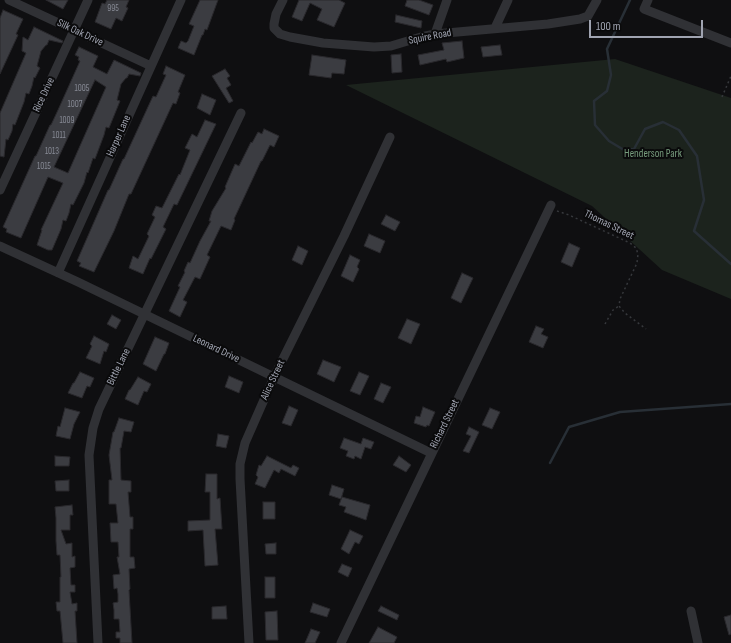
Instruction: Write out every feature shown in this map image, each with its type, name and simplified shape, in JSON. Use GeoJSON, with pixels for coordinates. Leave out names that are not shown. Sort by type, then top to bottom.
{"type":"FeatureCollection","features":[{"type":"Feature","properties":{"kind":"street","name":"Silk Oak Drive"},"geometry":{"type":"LineString","coordinates":[[8,0],[151,66]]}},
{"type":"Feature","properties":{"kind":"street","name":"Rice Drive"},"geometry":{"type":"LineString","coordinates":[[0,190],[88,0]]}},
{"type":"Feature","properties":{"kind":"street","name":"Harper Lane"},"geometry":{"type":"LineString","coordinates":[[58,273],[181,0]]}},
{"type":"Feature","properties":{"kind":"street","name":"Squire Road"},"geometry":{"type":"LineString","coordinates":[[283,0],[276,14],[274,24],[274,28],[280,34],[306,40],[374,47],[391,46],[420,36],[548,24],[580,19],[588,16],[597,0]]}},
{"type":"Feature","properties":{"kind":"street"},"geometry":{"type":"LineString","coordinates":[[435,34],[447,0]]}},
{"type":"Feature","properties":{"kind":"street"},"geometry":{"type":"LineString","coordinates":[[495,28],[508,0]]}},
{"type":"Feature","properties":{"kind":"street"},"geometry":{"type":"LineString","coordinates":[[646,4],[731,43]]}},
{"type":"Feature","properties":{"kind":"street","name":"Bittle Lane"},"geometry":{"type":"LineString","coordinates":[[98,643],[89,455],[93,428],[99,409],[241,113]]}},
{"type":"Feature","properties":{"kind":"street","name":"Alice Street"},"geometry":{"type":"LineString","coordinates":[[249,643],[240,464],[245,444],[274,377],[344,236],[390,138]]}},
{"type":"Feature","properties":{"kind":"street","name":"Richard Street"},"geometry":{"type":"LineString","coordinates":[[341,643],[550,207]]}},
{"type":"Feature","properties":{"kind":"street","name":"Leonard Drive"},"geometry":{"type":"LineString","coordinates":[[0,246],[431,453]]}},
{"type":"Feature","properties":{"kind":"street"},"geometry":{"type":"LineString","coordinates":[[691,611],[698,643]]}},
{"type":"Feature","properties":{"kind":"path"},"geometry":{"type":"LineString","coordinates":[[722,97],[731,76]]}},
{"type":"Feature","properties":{"kind":"path","name":"Thomas Street"},"geometry":{"type":"LineString","coordinates":[[550,207],[630,243],[636,248],[638,263],[620,299],[619,306]]}},
{"type":"Feature","properties":{"kind":"path"},"geometry":{"type":"LineString","coordinates":[[605,324],[613,310],[619,306],[625,313],[646,330]]}},
{"type":"Feature","properties":{"kind":"green space","name":"Henderson Park"},"geometry":{"type":"Polygon","coordinates":[[[615,59],[731,98],[731,299],[662,270],[592,206],[346,85],[615,59]]]}},
{"type":"Feature","properties":{"kind":"building"},"geometry":{"type":"Polygon","coordinates":[[[46,0],[68,0],[63,9],[46,0]]]}},
{"type":"Feature","properties":{"kind":"building"},"geometry":{"type":"Polygon","coordinates":[[[107,0],[129,0],[126,7],[128,8],[122,21],[116,18],[111,29],[95,22],[102,3],[105,4],[107,0]]]}},
{"type":"Feature","properties":{"kind":"building"},"geometry":{"type":"Polygon","coordinates":[[[200,0],[218,0],[207,30],[205,29],[194,55],[178,48],[181,41],[186,43],[188,41],[194,26],[189,24],[200,0]]]}},
{"type":"Feature","properties":{"kind":"building"},"geometry":{"type":"Polygon","coordinates":[[[299,0],[339,0],[345,3],[334,27],[317,20],[322,9],[310,3],[302,21],[292,17],[299,0]]]}},
{"type":"Feature","properties":{"kind":"building"},"geometry":{"type":"Polygon","coordinates":[[[407,0],[419,0],[433,5],[429,15],[405,6],[407,0]]]}},
{"type":"Feature","properties":{"kind":"building"},"geometry":{"type":"Polygon","coordinates":[[[3,10],[23,19],[16,34],[18,35],[0,74],[0,18],[3,10]]]}},
{"type":"Feature","properties":{"kind":"building"},"geometry":{"type":"Polygon","coordinates":[[[396,15],[422,21],[421,28],[395,22],[396,15]]]}},
{"type":"Feature","properties":{"kind":"building"},"geometry":{"type":"Polygon","coordinates":[[[34,27],[63,41],[62,43],[49,40],[47,45],[41,51],[37,66],[40,68],[35,78],[34,77],[29,94],[26,93],[24,102],[15,125],[13,124],[8,140],[6,139],[4,157],[0,156],[0,113],[26,53],[22,51],[23,37],[28,40],[34,27]]]}},
{"type":"Feature","properties":{"kind":"building"},"geometry":{"type":"Polygon","coordinates":[[[462,41],[464,58],[447,62],[446,59],[420,65],[418,55],[444,50],[442,43],[462,41]]]}},
{"type":"Feature","properties":{"kind":"building"},"geometry":{"type":"Polygon","coordinates":[[[500,45],[502,55],[483,57],[481,47],[500,45]]]}},
{"type":"Feature","properties":{"kind":"building"},"geometry":{"type":"Polygon","coordinates":[[[79,47],[98,56],[93,67],[107,74],[114,60],[141,73],[140,76],[129,74],[121,84],[117,100],[120,101],[109,128],[106,127],[95,159],[93,158],[84,183],[73,205],[71,204],[66,221],[63,220],[61,229],[52,250],[48,250],[37,245],[41,230],[63,183],[48,177],[21,238],[6,232],[7,229],[3,227],[80,61],[78,60],[79,57],[75,55],[79,47]],[[95,80],[54,167],[68,173],[106,87],[95,80]]]}},
{"type":"Feature","properties":{"kind":"building"},"geometry":{"type":"Polygon","coordinates":[[[401,54],[402,72],[392,73],[391,55],[401,54]]]}},
{"type":"Feature","properties":{"kind":"building"},"geometry":{"type":"Polygon","coordinates":[[[312,55],[346,60],[344,74],[332,73],[331,78],[309,75],[312,55]]]}},
{"type":"Feature","properties":{"kind":"building"},"geometry":{"type":"Polygon","coordinates":[[[166,66],[185,75],[178,92],[180,93],[176,104],[173,103],[131,194],[129,194],[114,231],[94,272],[79,266],[81,263],[77,261],[108,190],[153,96],[156,97],[166,75],[163,74],[166,66]]]}},
{"type":"Feature","properties":{"kind":"building"},"geometry":{"type":"Polygon","coordinates":[[[225,69],[230,76],[227,78],[231,85],[226,88],[233,101],[229,103],[212,76],[225,69]]]}},
{"type":"Feature","properties":{"kind":"building"},"geometry":{"type":"Polygon","coordinates":[[[202,94],[216,100],[210,115],[197,108],[202,94]]]}},
{"type":"Feature","properties":{"kind":"building"},"geometry":{"type":"Polygon","coordinates":[[[205,120],[216,124],[177,205],[174,204],[163,227],[166,229],[151,259],[150,258],[143,274],[129,268],[133,256],[138,259],[149,236],[147,234],[155,217],[152,215],[156,206],[162,208],[179,174],[180,175],[190,150],[185,148],[192,134],[197,137],[205,120]]]}},
{"type":"Feature","properties":{"kind":"building"},"geometry":{"type":"Polygon","coordinates":[[[264,129],[279,136],[274,147],[270,145],[261,161],[234,219],[235,220],[231,230],[221,226],[207,255],[210,257],[200,279],[195,277],[183,300],[187,302],[180,317],[169,311],[180,287],[178,286],[188,262],[190,263],[211,221],[209,221],[212,211],[226,188],[225,187],[235,164],[239,166],[251,142],[252,143],[258,132],[262,134],[264,129]]]}},
{"type":"Feature","properties":{"kind":"building"},"geometry":{"type":"Polygon","coordinates":[[[386,215],[400,222],[395,231],[381,224],[386,215]]]}},
{"type":"Feature","properties":{"kind":"building"},"geometry":{"type":"Polygon","coordinates":[[[369,234],[385,241],[380,253],[364,246],[369,234]]]}},
{"type":"Feature","properties":{"kind":"building"},"geometry":{"type":"Polygon","coordinates":[[[569,243],[580,248],[572,267],[561,262],[569,243]]]}},
{"type":"Feature","properties":{"kind":"building"},"geometry":{"type":"Polygon","coordinates":[[[298,246],[308,251],[302,265],[292,260],[298,246]]]}},
{"type":"Feature","properties":{"kind":"building"},"geometry":{"type":"Polygon","coordinates":[[[350,255],[360,260],[357,267],[359,269],[353,282],[341,276],[350,255]]]}},
{"type":"Feature","properties":{"kind":"building"},"geometry":{"type":"Polygon","coordinates":[[[462,273],[473,278],[461,303],[451,298],[462,273]]]}},
{"type":"Feature","properties":{"kind":"building"},"geometry":{"type":"Polygon","coordinates":[[[112,315],[121,320],[116,329],[107,324],[112,315]]]}},
{"type":"Feature","properties":{"kind":"building"},"geometry":{"type":"Polygon","coordinates":[[[407,319],[420,324],[411,344],[398,338],[407,319]]]}},
{"type":"Feature","properties":{"kind":"building"},"geometry":{"type":"Polygon","coordinates":[[[536,326],[544,329],[541,334],[548,337],[543,348],[529,342],[536,326]]]}},
{"type":"Feature","properties":{"kind":"building"},"geometry":{"type":"Polygon","coordinates":[[[94,336],[109,344],[106,352],[104,351],[100,364],[86,358],[92,346],[90,344],[94,336]]]}},
{"type":"Feature","properties":{"kind":"building"},"geometry":{"type":"Polygon","coordinates":[[[155,337],[169,343],[156,371],[143,364],[155,337]]]}},
{"type":"Feature","properties":{"kind":"building"},"geometry":{"type":"Polygon","coordinates":[[[323,360],[341,367],[334,382],[317,374],[323,360]]]}},
{"type":"Feature","properties":{"kind":"building"},"geometry":{"type":"Polygon","coordinates":[[[80,372],[94,378],[90,387],[87,386],[82,398],[68,393],[80,372]]]}},
{"type":"Feature","properties":{"kind":"building"},"geometry":{"type":"Polygon","coordinates":[[[359,372],[369,376],[360,395],[350,391],[359,372]]]}},
{"type":"Feature","properties":{"kind":"building"},"geometry":{"type":"Polygon","coordinates":[[[229,376],[243,382],[239,393],[225,387],[229,376]]]}},
{"type":"Feature","properties":{"kind":"building"},"geometry":{"type":"Polygon","coordinates":[[[138,377],[151,384],[147,392],[144,391],[138,405],[125,399],[138,377]]]}},
{"type":"Feature","properties":{"kind":"building"},"geometry":{"type":"Polygon","coordinates":[[[381,383],[391,387],[383,403],[374,399],[381,383]]]}},
{"type":"Feature","properties":{"kind":"building"},"geometry":{"type":"Polygon","coordinates":[[[289,406],[298,410],[291,426],[282,423],[289,406]]]}},
{"type":"Feature","properties":{"kind":"building"},"geometry":{"type":"Polygon","coordinates":[[[423,407],[435,412],[429,426],[427,425],[426,427],[414,423],[416,416],[420,417],[423,407]]]}},
{"type":"Feature","properties":{"kind":"building"},"geometry":{"type":"Polygon","coordinates":[[[65,408],[80,412],[74,424],[70,439],[56,436],[65,408]]]}},
{"type":"Feature","properties":{"kind":"building"},"geometry":{"type":"Polygon","coordinates":[[[490,408],[500,412],[492,429],[482,425],[490,408]]]}},
{"type":"Feature","properties":{"kind":"building"},"geometry":{"type":"Polygon","coordinates":[[[119,418],[134,422],[131,432],[124,431],[120,448],[121,480],[131,481],[131,492],[128,492],[130,517],[133,517],[133,529],[130,529],[130,557],[134,557],[135,568],[129,569],[132,643],[120,643],[120,638],[116,638],[116,632],[120,632],[119,619],[114,619],[113,603],[118,602],[118,594],[117,588],[114,589],[113,575],[120,574],[117,557],[119,557],[118,542],[111,542],[110,523],[118,523],[116,504],[109,504],[109,480],[112,480],[109,455],[113,432],[119,418]]]}},
{"type":"Feature","properties":{"kind":"building"},"geometry":{"type":"Polygon","coordinates":[[[469,427],[479,432],[469,453],[463,451],[471,436],[466,434],[469,427]]]}},
{"type":"Feature","properties":{"kind":"building"},"geometry":{"type":"Polygon","coordinates":[[[218,434],[229,436],[226,448],[216,446],[218,434]]]}},
{"type":"Feature","properties":{"kind":"building"},"geometry":{"type":"Polygon","coordinates":[[[344,438],[361,444],[363,438],[374,442],[371,449],[365,447],[361,459],[355,456],[354,459],[346,456],[348,451],[340,448],[344,438]]]}},
{"type":"Feature","properties":{"kind":"building"},"geometry":{"type":"Polygon","coordinates":[[[55,456],[70,457],[69,466],[55,466],[55,456]]]}},
{"type":"Feature","properties":{"kind":"building"},"geometry":{"type":"Polygon","coordinates":[[[267,456],[291,468],[293,465],[299,468],[295,476],[281,469],[279,473],[274,470],[265,488],[255,484],[258,477],[256,475],[259,465],[261,466],[267,456]]]}},
{"type":"Feature","properties":{"kind":"building"},"geometry":{"type":"Polygon","coordinates":[[[399,456],[411,465],[406,472],[393,465],[399,456]]]}},
{"type":"Feature","properties":{"kind":"building"},"geometry":{"type":"Polygon","coordinates":[[[206,474],[217,474],[217,499],[220,498],[222,529],[215,529],[218,565],[205,566],[203,530],[188,531],[188,521],[210,520],[210,492],[205,492],[206,474]]]}},
{"type":"Feature","properties":{"kind":"building"},"geometry":{"type":"Polygon","coordinates":[[[69,480],[69,491],[56,491],[55,481],[69,480]]]}},
{"type":"Feature","properties":{"kind":"building"},"geometry":{"type":"Polygon","coordinates":[[[332,485],[344,489],[341,499],[329,495],[332,485]]]}},
{"type":"Feature","properties":{"kind":"building"},"geometry":{"type":"Polygon","coordinates":[[[342,497],[370,505],[366,520],[344,512],[346,507],[339,505],[342,497]]]}},
{"type":"Feature","properties":{"kind":"building"},"geometry":{"type":"Polygon","coordinates":[[[263,502],[275,502],[275,519],[263,519],[263,502]]]}},
{"type":"Feature","properties":{"kind":"building"},"geometry":{"type":"Polygon","coordinates":[[[72,505],[73,515],[70,515],[70,530],[61,530],[66,544],[72,543],[72,557],[75,556],[75,567],[70,568],[71,585],[75,585],[75,592],[70,592],[72,604],[77,603],[77,611],[75,611],[77,643],[63,643],[60,611],[57,611],[56,602],[60,602],[61,577],[60,555],[57,555],[55,507],[72,505]]]}},
{"type":"Feature","properties":{"kind":"building"},"geometry":{"type":"Polygon","coordinates":[[[350,530],[363,536],[359,544],[355,542],[349,554],[341,549],[350,530]]]}},
{"type":"Feature","properties":{"kind":"building"},"geometry":{"type":"Polygon","coordinates":[[[276,543],[276,554],[266,554],[265,544],[276,543]]]}},
{"type":"Feature","properties":{"kind":"building"},"geometry":{"type":"Polygon","coordinates":[[[342,564],[352,568],[348,577],[338,572],[342,564]]]}},
{"type":"Feature","properties":{"kind":"building"},"geometry":{"type":"Polygon","coordinates":[[[265,577],[275,577],[275,598],[265,598],[265,577]]]}},
{"type":"Feature","properties":{"kind":"building"},"geometry":{"type":"Polygon","coordinates":[[[313,603],[330,609],[327,617],[310,612],[313,603]]]}},
{"type":"Feature","properties":{"kind":"building"},"geometry":{"type":"Polygon","coordinates":[[[226,606],[227,619],[212,619],[212,607],[226,606]]]}},
{"type":"Feature","properties":{"kind":"building"},"geometry":{"type":"Polygon","coordinates":[[[381,606],[399,615],[397,620],[378,611],[381,606]]]}},
{"type":"Feature","properties":{"kind":"building"},"geometry":{"type":"Polygon","coordinates":[[[277,611],[278,640],[266,640],[265,612],[277,611]]]}},
{"type":"Feature","properties":{"kind":"building"},"geometry":{"type":"Polygon","coordinates":[[[731,615],[731,634],[729,635],[724,617],[731,615]]]}},
{"type":"Feature","properties":{"kind":"building"},"geometry":{"type":"Polygon","coordinates":[[[378,627],[397,637],[394,643],[369,643],[378,627]]]}},
{"type":"Feature","properties":{"kind":"building"},"geometry":{"type":"Polygon","coordinates":[[[311,629],[320,632],[315,643],[305,643],[311,629]]]}},
{"type":"Feature","properties":{"kind":"waterway"},"geometry":{"type":"LineString","coordinates":[[630,0],[607,49],[611,75],[607,91],[594,101],[595,125],[609,141],[624,150],[634,149],[645,129],[663,122],[679,130],[697,156],[704,200],[694,231],[731,264]]}},
{"type":"Feature","properties":{"kind":"waterway"},"geometry":{"type":"LineString","coordinates":[[550,463],[569,427],[620,412],[731,404]]}}]}
